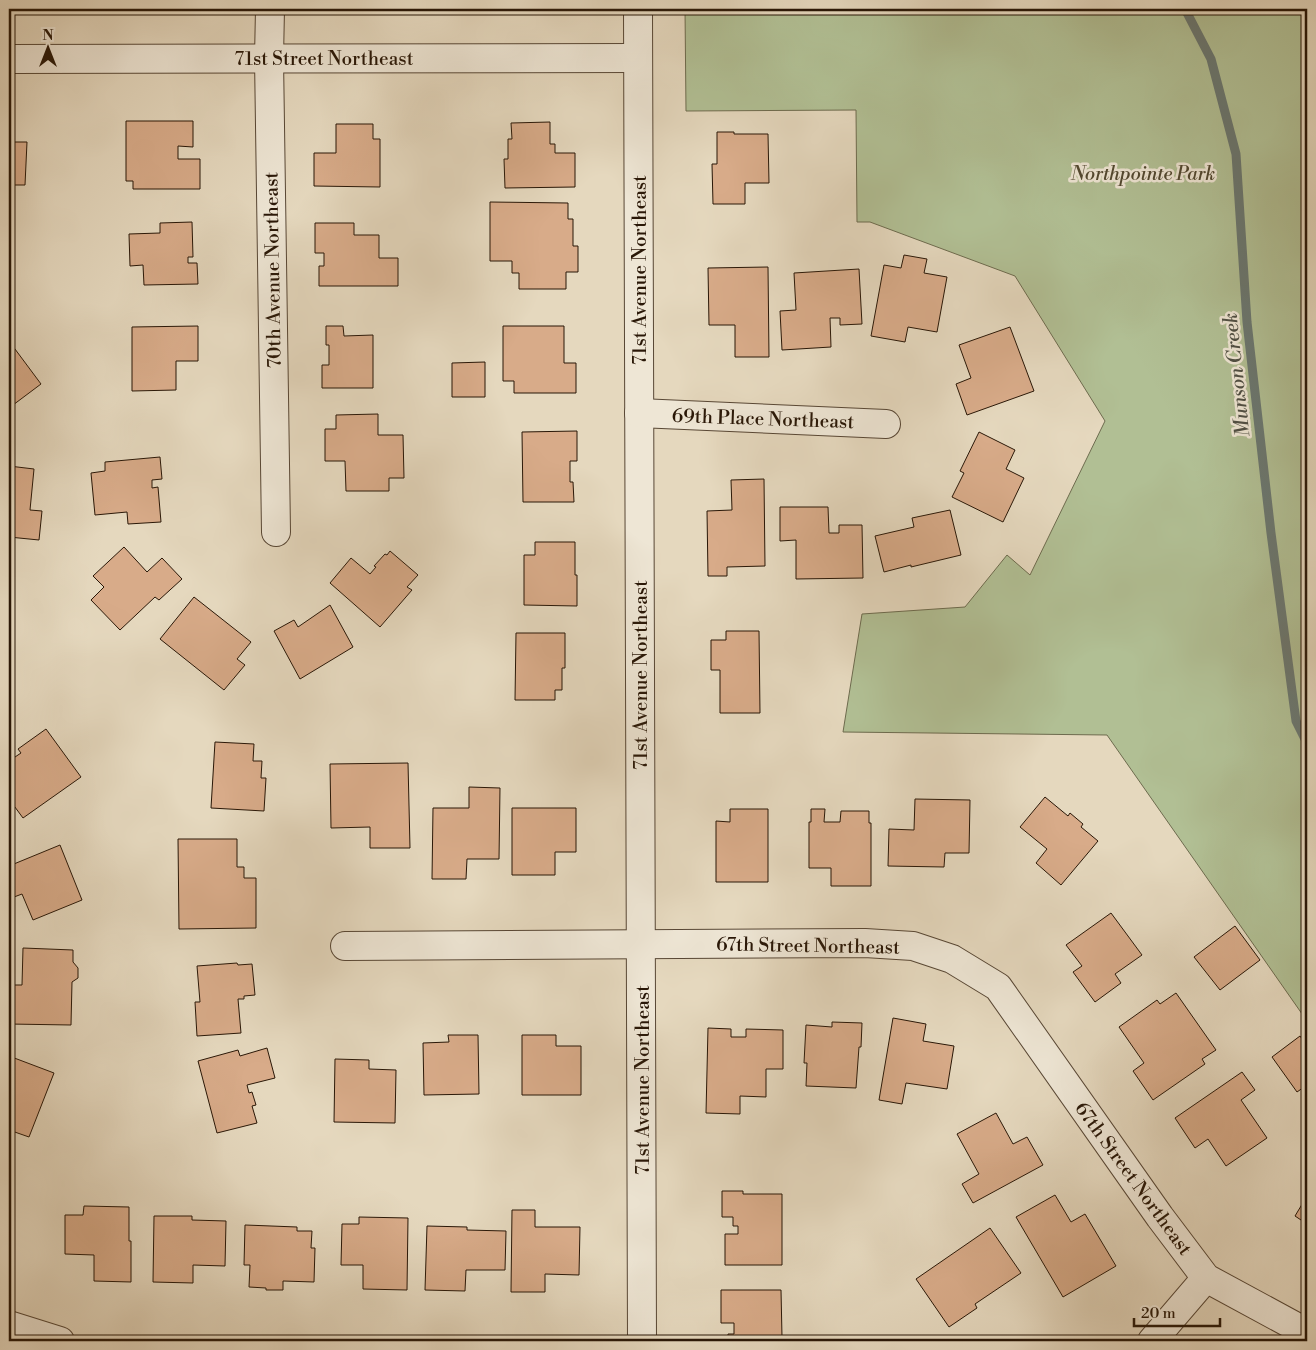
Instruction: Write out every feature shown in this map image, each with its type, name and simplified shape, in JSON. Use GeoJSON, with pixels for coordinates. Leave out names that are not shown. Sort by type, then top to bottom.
{"type":"FeatureCollection","features":[{"type":"Feature","properties":{"kind":"street","name":"70th Avenue Northeast"},"geometry":{"type":"LineString","coordinates":[[270,9],[269,58],[276,532]]}},
{"type":"Feature","properties":{"kind":"street","name":"71st Avenue Northeast"},"geometry":{"type":"LineString","coordinates":[[638,9],[642,1341]]}},
{"type":"Feature","properties":{"kind":"street","name":"71st Street Northeast"},"geometry":{"type":"LineString","coordinates":[[9,59],[638,58]]}},
{"type":"Feature","properties":{"kind":"street","name":"69th Place Northeast"},"geometry":{"type":"LineString","coordinates":[[639,413],[886,424]]}},
{"type":"Feature","properties":{"kind":"street","name":"67th Street Northeast"},"geometry":{"type":"LineString","coordinates":[[345,946],[865,943],[913,946],[952,959],[998,987],[1160,1217],[1206,1278],[1307,1331]]}},
{"type":"Feature","properties":{"kind":"street"},"geometry":{"type":"LineString","coordinates":[[1152,1341],[1206,1278]]}},
{"type":"Feature","properties":{"kind":"street"},"geometry":{"type":"LineString","coordinates":[[9,1325],[60,1341]]}},
{"type":"Feature","properties":{"kind":"green space","name":"Northpointe Park"},"geometry":{"type":"Polygon","coordinates":[[[685,9],[1307,9],[1307,1021],[1107,735],[843,732],[862,614],[965,607],[1007,555],[1030,575],[1105,421],[1015,276],[870,222],[857,222],[856,110],[686,111],[685,9]]]}},
{"type":"Feature","properties":{"kind":"building"},"geometry":{"type":"Polygon","coordinates":[[[126,121],[193,121],[193,147],[178,146],[178,159],[200,159],[200,189],[133,189],[133,181],[126,181],[126,121]]]}},
{"type":"Feature","properties":{"kind":"building"},"geometry":{"type":"Polygon","coordinates":[[[550,122],[550,144],[555,144],[555,153],[575,153],[575,187],[505,188],[504,159],[508,159],[508,139],[512,139],[511,123],[550,122]]]}},
{"type":"Feature","properties":{"kind":"building"},"geometry":{"type":"Polygon","coordinates":[[[336,124],[373,124],[373,139],[380,139],[380,187],[314,186],[314,153],[336,153],[336,124]]]}},
{"type":"Feature","properties":{"kind":"building"},"geometry":{"type":"Polygon","coordinates":[[[717,132],[768,134],[769,183],[745,183],[745,204],[713,204],[712,164],[717,164],[717,132]]]}},
{"type":"Feature","properties":{"kind":"building"},"geometry":{"type":"Polygon","coordinates":[[[9,142],[27,142],[25,185],[9,185],[9,142]]]}},
{"type":"Feature","properties":{"kind":"building"},"geometry":{"type":"Polygon","coordinates":[[[490,202],[568,203],[568,219],[573,219],[573,246],[578,246],[578,272],[566,272],[566,289],[519,289],[519,273],[512,273],[512,261],[490,261],[490,202]]]}},
{"type":"Feature","properties":{"kind":"building"},"geometry":{"type":"Polygon","coordinates":[[[192,222],[193,257],[188,257],[188,263],[197,263],[198,284],[144,285],[143,265],[130,266],[129,234],[160,233],[160,223],[192,222]]]}},
{"type":"Feature","properties":{"kind":"building"},"geometry":{"type":"Polygon","coordinates":[[[315,223],[354,223],[354,235],[379,235],[379,258],[398,258],[398,286],[319,286],[319,266],[324,266],[324,253],[315,253],[315,223]]]}},
{"type":"Feature","properties":{"kind":"building"},"geometry":{"type":"Polygon","coordinates":[[[904,255],[927,259],[924,273],[947,277],[937,332],[908,327],[905,342],[871,336],[884,265],[901,268],[904,255]]]}},
{"type":"Feature","properties":{"kind":"building"},"geometry":{"type":"Polygon","coordinates":[[[768,267],[769,357],[735,357],[735,325],[709,325],[708,268],[768,267]]]}},
{"type":"Feature","properties":{"kind":"building"},"geometry":{"type":"Polygon","coordinates":[[[859,269],[862,324],[840,325],[840,318],[830,318],[831,347],[782,350],[780,311],[796,310],[794,273],[859,269]]]}},
{"type":"Feature","properties":{"kind":"building"},"geometry":{"type":"Polygon","coordinates":[[[198,326],[198,361],[176,361],[176,390],[132,391],[132,327],[198,326]]]}},
{"type":"Feature","properties":{"kind":"building"},"geometry":{"type":"Polygon","coordinates":[[[326,326],[343,326],[344,336],[373,335],[373,388],[322,388],[322,365],[329,365],[329,345],[326,345],[326,326]]]}},
{"type":"Feature","properties":{"kind":"building"},"geometry":{"type":"Polygon","coordinates":[[[503,326],[564,326],[564,363],[576,363],[576,393],[514,393],[514,381],[503,381],[503,326]]]}},
{"type":"Feature","properties":{"kind":"building"},"geometry":{"type":"Polygon","coordinates":[[[1010,327],[1034,391],[967,415],[956,384],[971,378],[959,345],[1010,327]]]}},
{"type":"Feature","properties":{"kind":"building"},"geometry":{"type":"Polygon","coordinates":[[[9,341],[41,384],[9,408],[9,341]]]}},
{"type":"Feature","properties":{"kind":"building"},"geometry":{"type":"Polygon","coordinates":[[[485,362],[485,397],[452,397],[452,363],[485,362]]]}},
{"type":"Feature","properties":{"kind":"building"},"geometry":{"type":"Polygon","coordinates":[[[378,414],[378,435],[403,435],[404,478],[389,478],[389,491],[346,491],[345,461],[325,461],[325,429],[336,429],[336,415],[378,414]]]}},
{"type":"Feature","properties":{"kind":"building"},"geometry":{"type":"Polygon","coordinates":[[[577,431],[577,461],[570,461],[570,482],[573,482],[574,502],[523,502],[522,432],[577,431]]]}},
{"type":"Feature","properties":{"kind":"building"},"geometry":{"type":"Polygon","coordinates":[[[979,432],[1015,450],[1006,469],[1024,478],[1003,522],[952,497],[964,473],[960,471],[979,432]]]}},
{"type":"Feature","properties":{"kind":"building"},"geometry":{"type":"Polygon","coordinates":[[[160,457],[162,479],[152,480],[152,488],[158,487],[161,522],[128,524],[127,512],[95,515],[91,473],[105,471],[105,462],[160,457]]]}},
{"type":"Feature","properties":{"kind":"building"},"geometry":{"type":"Polygon","coordinates":[[[9,466],[34,469],[30,510],[42,511],[39,540],[9,537],[9,466]]]}},
{"type":"Feature","properties":{"kind":"building"},"geometry":{"type":"Polygon","coordinates":[[[764,479],[765,566],[727,567],[727,576],[708,576],[707,511],[732,510],[731,480],[764,479]]]}},
{"type":"Feature","properties":{"kind":"building"},"geometry":{"type":"Polygon","coordinates":[[[780,507],[828,507],[829,533],[839,533],[839,525],[862,525],[863,578],[796,579],[796,540],[780,541],[780,507]]]}},
{"type":"Feature","properties":{"kind":"building"},"geometry":{"type":"Polygon","coordinates":[[[950,510],[961,555],[884,572],[875,536],[914,527],[912,518],[950,510]]]}},
{"type":"Feature","properties":{"kind":"building"},"geometry":{"type":"Polygon","coordinates":[[[535,542],[575,542],[577,606],[524,605],[524,555],[535,555],[535,542]]]}},
{"type":"Feature","properties":{"kind":"building"},"geometry":{"type":"Polygon","coordinates":[[[124,547],[147,572],[162,558],[182,579],[159,600],[155,597],[120,630],[91,600],[104,587],[93,576],[124,547]]]}},
{"type":"Feature","properties":{"kind":"building"},"geometry":{"type":"Polygon","coordinates":[[[390,551],[418,575],[407,587],[412,590],[380,627],[330,583],[351,558],[370,574],[376,567],[374,566],[390,551]]]}},
{"type":"Feature","properties":{"kind":"building"},"geometry":{"type":"Polygon","coordinates":[[[194,597],[251,642],[237,659],[245,665],[224,690],[160,639],[194,597]]]}},
{"type":"Feature","properties":{"kind":"building"},"geometry":{"type":"Polygon","coordinates":[[[330,605],[353,647],[300,679],[274,631],[294,620],[298,627],[330,605]]]}},
{"type":"Feature","properties":{"kind":"building"},"geometry":{"type":"Polygon","coordinates":[[[726,631],[759,631],[760,713],[720,713],[720,670],[711,670],[711,640],[726,640],[726,631]]]}},
{"type":"Feature","properties":{"kind":"building"},"geometry":{"type":"Polygon","coordinates":[[[516,633],[565,633],[565,668],[562,668],[562,690],[555,690],[555,700],[515,700],[516,633]]]}},
{"type":"Feature","properties":{"kind":"building"},"geometry":{"type":"Polygon","coordinates":[[[46,729],[81,777],[23,818],[9,799],[9,761],[21,753],[18,749],[46,729]]]}},
{"type":"Feature","properties":{"kind":"building"},"geometry":{"type":"Polygon","coordinates":[[[215,742],[254,744],[253,761],[262,761],[261,778],[266,778],[264,811],[211,808],[215,742]]]}},
{"type":"Feature","properties":{"kind":"building"},"geometry":{"type":"Polygon","coordinates":[[[408,763],[410,848],[370,848],[370,827],[331,828],[330,764],[408,763]]]}},
{"type":"Feature","properties":{"kind":"building"},"geometry":{"type":"Polygon","coordinates":[[[469,787],[500,788],[499,859],[467,859],[466,879],[432,879],[433,808],[469,808],[469,787]]]}},
{"type":"Feature","properties":{"kind":"building"},"geometry":{"type":"Polygon","coordinates":[[[1045,797],[1068,816],[1070,813],[1083,824],[1081,827],[1098,841],[1061,885],[1036,863],[1047,849],[1020,827],[1045,797]]]}},
{"type":"Feature","properties":{"kind":"building"},"geometry":{"type":"Polygon","coordinates":[[[915,799],[970,800],[969,853],[945,853],[944,867],[888,866],[889,829],[914,830],[915,799]]]}},
{"type":"Feature","properties":{"kind":"building"},"geometry":{"type":"Polygon","coordinates":[[[512,808],[576,808],[576,852],[555,852],[555,875],[512,875],[512,808]]]}},
{"type":"Feature","properties":{"kind":"building"},"geometry":{"type":"Polygon","coordinates":[[[730,809],[768,809],[768,882],[716,882],[716,821],[730,822],[730,809]]]}},
{"type":"Feature","properties":{"kind":"building"},"geometry":{"type":"Polygon","coordinates":[[[811,809],[825,809],[824,822],[840,822],[841,811],[869,811],[869,823],[871,823],[871,886],[831,886],[831,868],[809,868],[809,822],[811,822],[811,809]]]}},
{"type":"Feature","properties":{"kind":"building"},"geometry":{"type":"Polygon","coordinates":[[[178,839],[237,839],[237,867],[244,867],[244,878],[256,878],[256,928],[179,929],[178,839]]]}},
{"type":"Feature","properties":{"kind":"building"},"geometry":{"type":"Polygon","coordinates":[[[60,845],[82,900],[33,920],[22,894],[14,897],[9,885],[9,866],[60,845]]]}},
{"type":"Feature","properties":{"kind":"building"},"geometry":{"type":"Polygon","coordinates":[[[1111,913],[1142,955],[1115,974],[1121,983],[1095,1002],[1073,972],[1082,966],[1066,945],[1111,913]]]}},
{"type":"Feature","properties":{"kind":"building"},"geometry":{"type":"Polygon","coordinates":[[[1235,926],[1260,960],[1220,990],[1194,957],[1235,926]]]}},
{"type":"Feature","properties":{"kind":"building"},"geometry":{"type":"Polygon","coordinates":[[[23,948],[73,950],[73,962],[78,968],[78,978],[72,982],[71,1025],[9,1024],[9,985],[22,985],[23,948]]]}},
{"type":"Feature","properties":{"kind":"building"},"geometry":{"type":"Polygon","coordinates":[[[237,963],[238,965],[252,964],[255,995],[244,996],[244,999],[238,999],[241,1033],[197,1036],[195,1002],[200,1002],[197,966],[237,963]]]}},
{"type":"Feature","properties":{"kind":"building"},"geometry":{"type":"Polygon","coordinates":[[[1176,993],[1216,1050],[1202,1059],[1205,1064],[1153,1100],[1133,1071],[1144,1063],[1119,1027],[1157,1000],[1160,1004],[1176,993]]]}},
{"type":"Feature","properties":{"kind":"building"},"geometry":{"type":"Polygon","coordinates":[[[893,1018],[926,1024],[923,1041],[954,1046],[947,1089],[906,1083],[902,1104],[879,1100],[893,1018]]]}},
{"type":"Feature","properties":{"kind":"building"},"geometry":{"type":"Polygon","coordinates":[[[832,1022],[862,1023],[856,1088],[806,1086],[807,1063],[804,1063],[806,1025],[832,1027],[832,1022]]]}},
{"type":"Feature","properties":{"kind":"building"},"geometry":{"type":"Polygon","coordinates":[[[708,1028],[731,1029],[731,1037],[746,1037],[746,1029],[783,1030],[783,1069],[766,1069],[766,1097],[740,1096],[740,1114],[706,1113],[708,1028]]]}},
{"type":"Feature","properties":{"kind":"building"},"geometry":{"type":"Polygon","coordinates":[[[448,1035],[478,1035],[479,1094],[424,1095],[423,1043],[449,1042],[448,1035]]]}},
{"type":"Feature","properties":{"kind":"building"},"geometry":{"type":"Polygon","coordinates":[[[522,1035],[556,1035],[556,1046],[581,1046],[581,1095],[522,1095],[522,1035]]]}},
{"type":"Feature","properties":{"kind":"building"},"geometry":{"type":"Polygon","coordinates":[[[1300,1036],[1307,1046],[1307,1085],[1297,1092],[1272,1057],[1300,1036]]]}},
{"type":"Feature","properties":{"kind":"building"},"geometry":{"type":"Polygon","coordinates":[[[267,1048],[275,1078],[247,1085],[249,1093],[252,1092],[256,1105],[252,1106],[257,1123],[217,1133],[198,1061],[238,1050],[240,1056],[267,1048]]]}},
{"type":"Feature","properties":{"kind":"building"},"geometry":{"type":"Polygon","coordinates":[[[9,1056],[54,1073],[29,1137],[9,1130],[9,1056]]]}},
{"type":"Feature","properties":{"kind":"building"},"geometry":{"type":"Polygon","coordinates":[[[335,1059],[369,1060],[369,1069],[396,1070],[395,1123],[334,1122],[335,1059]]]}},
{"type":"Feature","properties":{"kind":"building"},"geometry":{"type":"Polygon","coordinates":[[[1242,1072],[1255,1090],[1241,1100],[1267,1138],[1226,1166],[1208,1139],[1195,1148],[1175,1118],[1242,1072]]]}},
{"type":"Feature","properties":{"kind":"building"},"geometry":{"type":"Polygon","coordinates":[[[996,1113],[1013,1144],[1027,1137],[1043,1165],[973,1203],[962,1184],[979,1174],[957,1134],[996,1113]]]}},
{"type":"Feature","properties":{"kind":"building"},"geometry":{"type":"Polygon","coordinates":[[[722,1191],[743,1191],[743,1194],[782,1194],[782,1265],[725,1265],[725,1234],[738,1234],[738,1226],[733,1226],[733,1217],[722,1217],[722,1191]]]}},
{"type":"Feature","properties":{"kind":"building"},"geometry":{"type":"Polygon","coordinates":[[[1055,1195],[1071,1222],[1085,1214],[1116,1266],[1063,1297],[1016,1217],[1055,1195]]]}},
{"type":"Feature","properties":{"kind":"building"},"geometry":{"type":"Polygon","coordinates":[[[1307,1196],[1307,1224],[1295,1216],[1307,1196]]]}},
{"type":"Feature","properties":{"kind":"building"},"geometry":{"type":"Polygon","coordinates":[[[84,1206],[129,1207],[131,1282],[94,1281],[94,1255],[65,1254],[65,1215],[83,1215],[84,1206]]]}},
{"type":"Feature","properties":{"kind":"building"},"geometry":{"type":"Polygon","coordinates":[[[512,1210],[535,1210],[535,1227],[580,1227],[579,1275],[545,1274],[545,1292],[511,1292],[512,1210]]]}},
{"type":"Feature","properties":{"kind":"building"},"geometry":{"type":"Polygon","coordinates":[[[154,1216],[192,1216],[192,1220],[226,1221],[225,1266],[193,1265],[193,1283],[153,1282],[154,1216]]]}},
{"type":"Feature","properties":{"kind":"building"},"geometry":{"type":"Polygon","coordinates":[[[359,1217],[408,1218],[407,1290],[363,1289],[363,1265],[341,1265],[342,1224],[359,1224],[359,1217]]]}},
{"type":"Feature","properties":{"kind":"building"},"geometry":{"type":"Polygon","coordinates":[[[245,1225],[297,1227],[297,1231],[312,1231],[311,1248],[315,1248],[314,1282],[283,1281],[283,1290],[249,1287],[250,1265],[244,1265],[245,1225]]]}},
{"type":"Feature","properties":{"kind":"building"},"geometry":{"type":"Polygon","coordinates":[[[427,1226],[467,1227],[467,1230],[506,1231],[505,1270],[466,1270],[465,1291],[425,1290],[427,1226]]]}},
{"type":"Feature","properties":{"kind":"building"},"geometry":{"type":"Polygon","coordinates":[[[990,1228],[1021,1273],[975,1304],[977,1308],[949,1327],[916,1279],[990,1228]]]}},
{"type":"Feature","properties":{"kind":"building"},"geometry":{"type":"Polygon","coordinates":[[[721,1290],[781,1290],[782,1337],[785,1337],[785,1341],[728,1341],[728,1334],[734,1334],[734,1323],[721,1323],[721,1290]]]}},
{"type":"Feature","properties":{"kind":"waterway","name":"Munson Creek"},"geometry":{"type":"LineString","coordinates":[[1185,9],[1211,59],[1236,154],[1247,322],[1271,533],[1296,721],[1307,743]]}}]}
